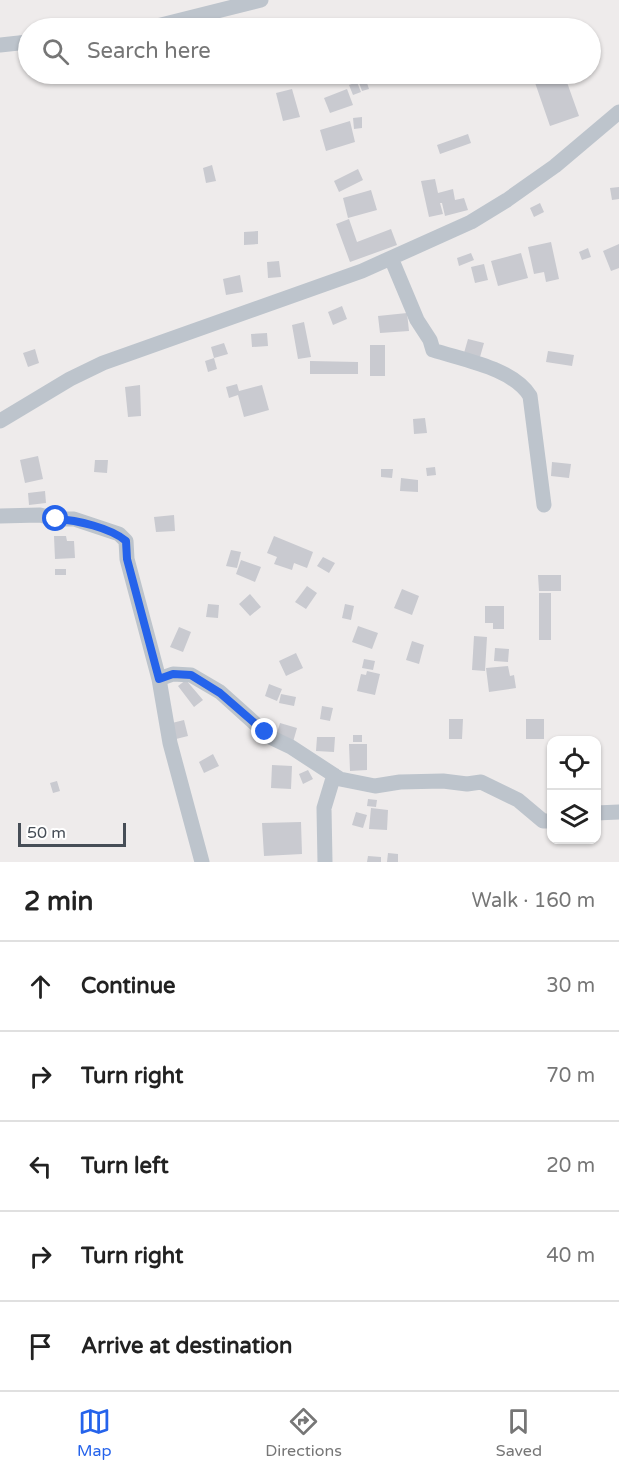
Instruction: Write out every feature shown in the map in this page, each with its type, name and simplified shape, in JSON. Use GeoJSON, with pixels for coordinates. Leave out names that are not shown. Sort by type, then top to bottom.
{"type":"FeatureCollection","features":[{"type":"Feature","properties":{"kind":"street"},"geometry":{"type":"LineString","coordinates":[[189,18],[261,0]]}},
{"type":"Feature","properties":{"kind":"street"},"geometry":{"type":"LineString","coordinates":[[0,45],[18,43]]}},
{"type":"Feature","properties":{"kind":"street"},"geometry":{"type":"LineString","coordinates":[[0,421],[70,379],[103,363],[362,271],[471,222],[555,166],[619,112]]}},
{"type":"Feature","properties":{"kind":"street"},"geometry":{"type":"LineString","coordinates":[[391,258],[417,320],[430,340],[433,350],[485,365],[508,376],[525,388],[530,396],[544,505]]}},
{"type":"Feature","properties":{"kind":"street"},"geometry":{"type":"LineString","coordinates":[[0,516],[40,515],[56,519],[74,519],[119,534],[126,541],[127,559],[159,679],[170,743],[202,862]]}},
{"type":"Feature","properties":{"kind":"street"},"geometry":{"type":"LineString","coordinates":[[159,679],[173,674],[191,675],[220,693],[270,737],[347,781],[375,786],[400,782],[443,781],[467,784],[480,782],[518,800],[543,821],[547,821]]}},
{"type":"Feature","properties":{"kind":"street"},"geometry":{"type":"LineString","coordinates":[[325,862],[324,807],[334,775]]}},
{"type":"Feature","properties":{"kind":"street"},"geometry":{"type":"LineString","coordinates":[[601,813],[619,812]]}},
{"type":"Feature","properties":{"kind":"building"},"geometry":{"type":"Polygon","coordinates":[[[358,84],[361,92],[353,95],[349,85],[358,84]]]}},
{"type":"Feature","properties":{"kind":"building"},"geometry":{"type":"Polygon","coordinates":[[[359,84],[367,84],[369,89],[362,91],[359,84]]]}},
{"type":"Feature","properties":{"kind":"building"},"geometry":{"type":"Polygon","coordinates":[[[535,84],[568,84],[579,116],[550,126],[535,84]]]}},
{"type":"Feature","properties":{"kind":"building"},"geometry":{"type":"Polygon","coordinates":[[[292,89],[300,117],[283,121],[276,93],[292,89]]]}},
{"type":"Feature","properties":{"kind":"building"},"geometry":{"type":"Polygon","coordinates":[[[347,89],[353,105],[330,113],[324,98],[347,89]]]}},
{"type":"Feature","properties":{"kind":"building"},"geometry":{"type":"Polygon","coordinates":[[[362,117],[362,128],[354,129],[353,118],[362,117]]]}},
{"type":"Feature","properties":{"kind":"building"},"geometry":{"type":"Polygon","coordinates":[[[350,121],[355,142],[326,151],[320,130],[350,121]]]}},
{"type":"Feature","properties":{"kind":"building"},"geometry":{"type":"Polygon","coordinates":[[[468,134],[471,143],[440,154],[437,145],[468,134]]]}},
{"type":"Feature","properties":{"kind":"building"},"geometry":{"type":"Polygon","coordinates":[[[212,165],[216,181],[206,183],[203,168],[212,165]]]}},
{"type":"Feature","properties":{"kind":"building"},"geometry":{"type":"Polygon","coordinates":[[[358,169],[363,180],[339,192],[334,181],[358,169]]]}},
{"type":"Feature","properties":{"kind":"building"},"geometry":{"type":"Polygon","coordinates":[[[435,179],[438,193],[453,189],[455,200],[464,198],[468,210],[445,216],[442,203],[440,203],[443,214],[429,217],[421,181],[435,179]]]}},
{"type":"Feature","properties":{"kind":"building"},"geometry":{"type":"Polygon","coordinates":[[[619,187],[619,199],[612,200],[610,188],[619,187]]]}},
{"type":"Feature","properties":{"kind":"building"},"geometry":{"type":"Polygon","coordinates":[[[371,190],[377,210],[348,218],[343,198],[371,190]]]}},
{"type":"Feature","properties":{"kind":"building"},"geometry":{"type":"Polygon","coordinates":[[[540,203],[544,212],[534,217],[530,208],[540,203]]]}},
{"type":"Feature","properties":{"kind":"building"},"geometry":{"type":"Polygon","coordinates":[[[349,219],[357,242],[391,229],[397,245],[350,262],[336,224],[349,219]]]}},
{"type":"Feature","properties":{"kind":"building"},"geometry":{"type":"Polygon","coordinates":[[[258,231],[258,244],[244,245],[244,232],[258,231]]]}},
{"type":"Feature","properties":{"kind":"building"},"geometry":{"type":"Polygon","coordinates":[[[551,242],[559,279],[546,282],[544,272],[534,274],[528,247],[551,242]]]}},
{"type":"Feature","properties":{"kind":"building"},"geometry":{"type":"Polygon","coordinates":[[[619,244],[619,268],[611,271],[603,251],[619,244]]]}},
{"type":"Feature","properties":{"kind":"building"},"geometry":{"type":"Polygon","coordinates":[[[588,248],[591,257],[582,260],[579,252],[588,248]]]}},
{"type":"Feature","properties":{"kind":"building"},"geometry":{"type":"Polygon","coordinates":[[[471,253],[474,260],[459,266],[457,258],[471,253]]]}},
{"type":"Feature","properties":{"kind":"building"},"geometry":{"type":"Polygon","coordinates":[[[521,253],[528,278],[498,286],[491,261],[521,253]]]}},
{"type":"Feature","properties":{"kind":"building"},"geometry":{"type":"Polygon","coordinates":[[[279,261],[281,277],[268,278],[267,262],[279,261]]]}},
{"type":"Feature","properties":{"kind":"building"},"geometry":{"type":"Polygon","coordinates":[[[484,264],[488,280],[475,283],[471,267],[484,264]]]}},
{"type":"Feature","properties":{"kind":"building"},"geometry":{"type":"Polygon","coordinates":[[[240,275],[243,292],[226,295],[223,279],[240,275]]]}},
{"type":"Feature","properties":{"kind":"building"},"geometry":{"type":"Polygon","coordinates":[[[342,306],[347,319],[333,325],[328,312],[342,306]]]}},
{"type":"Feature","properties":{"kind":"building"},"geometry":{"type":"Polygon","coordinates":[[[407,313],[409,331],[380,333],[378,316],[407,313]]]}},
{"type":"Feature","properties":{"kind":"building"},"geometry":{"type":"Polygon","coordinates":[[[304,322],[311,357],[298,359],[292,325],[304,322]]]}},
{"type":"Feature","properties":{"kind":"building"},"geometry":{"type":"Polygon","coordinates":[[[267,333],[268,346],[252,347],[251,334],[267,333]]]}},
{"type":"Feature","properties":{"kind":"building"},"geometry":{"type":"Polygon","coordinates":[[[468,339],[484,343],[480,357],[464,353],[468,339]]]}},
{"type":"Feature","properties":{"kind":"building"},"geometry":{"type":"Polygon","coordinates":[[[224,343],[228,354],[214,358],[211,347],[224,343]]]}},
{"type":"Feature","properties":{"kind":"building"},"geometry":{"type":"Polygon","coordinates":[[[370,345],[385,345],[385,376],[370,376],[370,345]]]}},
{"type":"Feature","properties":{"kind":"building"},"geometry":{"type":"Polygon","coordinates":[[[35,349],[39,363],[28,367],[23,353],[35,349]]]}},
{"type":"Feature","properties":{"kind":"building"},"geometry":{"type":"Polygon","coordinates":[[[548,351],[574,355],[572,366],[546,362],[548,351]]]}},
{"type":"Feature","properties":{"kind":"building"},"geometry":{"type":"Polygon","coordinates":[[[214,358],[217,369],[208,372],[205,361],[214,358]]]}},
{"type":"Feature","properties":{"kind":"building"},"geometry":{"type":"Polygon","coordinates":[[[310,361],[358,362],[358,374],[310,374],[310,361]]]}},
{"type":"Feature","properties":{"kind":"building"},"geometry":{"type":"Polygon","coordinates":[[[237,384],[239,391],[262,385],[269,410],[244,417],[238,395],[229,398],[226,387],[237,384]]]}},
{"type":"Feature","properties":{"kind":"building"},"geometry":{"type":"Polygon","coordinates":[[[140,385],[141,416],[128,417],[125,387],[140,385]]]}},
{"type":"Feature","properties":{"kind":"building"},"geometry":{"type":"Polygon","coordinates":[[[425,418],[427,433],[414,434],[413,419],[425,418]]]}},
{"type":"Feature","properties":{"kind":"building"},"geometry":{"type":"Polygon","coordinates":[[[38,456],[43,479],[25,483],[20,460],[38,456]]]}},
{"type":"Feature","properties":{"kind":"building"},"geometry":{"type":"Polygon","coordinates":[[[95,460],[108,460],[107,473],[94,472],[95,460]]]}},
{"type":"Feature","properties":{"kind":"building"},"geometry":{"type":"Polygon","coordinates":[[[552,462],[571,464],[569,478],[551,476],[552,462]]]}},
{"type":"Feature","properties":{"kind":"building"},"geometry":{"type":"Polygon","coordinates":[[[435,467],[436,475],[427,476],[426,468],[435,467]]]}},
{"type":"Feature","properties":{"kind":"building"},"geometry":{"type":"Polygon","coordinates":[[[381,469],[393,469],[392,478],[381,477],[381,469]]]}},
{"type":"Feature","properties":{"kind":"building"},"geometry":{"type":"Polygon","coordinates":[[[401,478],[418,480],[418,492],[400,491],[401,478]]]}},
{"type":"Feature","properties":{"kind":"building"},"geometry":{"type":"Polygon","coordinates":[[[45,491],[46,503],[29,505],[28,493],[45,491]]]}},
{"type":"Feature","properties":{"kind":"building"},"geometry":{"type":"Polygon","coordinates":[[[174,515],[175,531],[156,532],[154,517],[174,515]]]}},
{"type":"Feature","properties":{"kind":"building"},"geometry":{"type":"Polygon","coordinates":[[[54,536],[66,536],[67,541],[74,541],[75,558],[55,559],[54,536]]]}},
{"type":"Feature","properties":{"kind":"building"},"geometry":{"type":"Polygon","coordinates":[[[274,536],[313,552],[307,568],[294,563],[292,570],[274,564],[277,557],[267,553],[274,536]]]}},
{"type":"Feature","properties":{"kind":"building"},"geometry":{"type":"Polygon","coordinates":[[[231,550],[241,552],[237,568],[226,566],[231,550]]]}},
{"type":"Feature","properties":{"kind":"building"},"geometry":{"type":"Polygon","coordinates":[[[323,557],[335,563],[329,573],[317,566],[323,557]]]}},
{"type":"Feature","properties":{"kind":"building"},"geometry":{"type":"Polygon","coordinates":[[[241,560],[261,567],[255,582],[236,574],[241,560]]]}},
{"type":"Feature","properties":{"kind":"building"},"geometry":{"type":"Polygon","coordinates":[[[55,569],[66,569],[66,575],[55,575],[55,569]]]}},
{"type":"Feature","properties":{"kind":"building"},"geometry":{"type":"Polygon","coordinates":[[[538,575],[561,575],[561,591],[539,591],[538,575]]]}},
{"type":"Feature","properties":{"kind":"building"},"geometry":{"type":"Polygon","coordinates":[[[307,586],[317,593],[306,609],[295,602],[307,586]]]}},
{"type":"Feature","properties":{"kind":"building"},"geometry":{"type":"Polygon","coordinates":[[[402,589],[419,596],[412,615],[394,608],[402,589]]]}},
{"type":"Feature","properties":{"kind":"building"},"geometry":{"type":"Polygon","coordinates":[[[539,593],[551,593],[551,640],[539,640],[539,593]]]}},
{"type":"Feature","properties":{"kind":"building"},"geometry":{"type":"Polygon","coordinates":[[[250,594],[261,607],[250,616],[239,604],[250,594]]]}},
{"type":"Feature","properties":{"kind":"building"},"geometry":{"type":"Polygon","coordinates":[[[208,604],[219,605],[218,618],[206,617],[208,604]]]}},
{"type":"Feature","properties":{"kind":"building"},"geometry":{"type":"Polygon","coordinates":[[[345,604],[354,606],[351,620],[342,618],[345,604]]]}},
{"type":"Feature","properties":{"kind":"building"},"geometry":{"type":"Polygon","coordinates":[[[485,606],[504,606],[504,629],[493,629],[493,623],[485,623],[485,606]]]}},
{"type":"Feature","properties":{"kind":"building"},"geometry":{"type":"Polygon","coordinates":[[[358,626],[378,633],[372,649],[352,642],[358,626]]]}},
{"type":"Feature","properties":{"kind":"building"},"geometry":{"type":"Polygon","coordinates":[[[179,627],[191,632],[183,652],[170,647],[179,627]]]}},
{"type":"Feature","properties":{"kind":"building"},"geometry":{"type":"Polygon","coordinates":[[[474,636],[487,637],[485,671],[472,670],[474,636]]]}},
{"type":"Feature","properties":{"kind":"building"},"geometry":{"type":"Polygon","coordinates":[[[412,641],[424,645],[419,664],[406,660],[412,641]]]}},
{"type":"Feature","properties":{"kind":"building"},"geometry":{"type":"Polygon","coordinates":[[[495,648],[509,649],[508,662],[494,661],[495,648]]]}},
{"type":"Feature","properties":{"kind":"building"},"geometry":{"type":"Polygon","coordinates":[[[296,653],[303,668],[286,676],[279,661],[296,653]]]}},
{"type":"Feature","properties":{"kind":"building"},"geometry":{"type":"Polygon","coordinates":[[[364,659],[375,661],[373,670],[362,668],[364,659]]]}},
{"type":"Feature","properties":{"kind":"building"},"geometry":{"type":"Polygon","coordinates":[[[508,666],[510,676],[514,675],[516,688],[489,692],[486,668],[508,666]]]}},
{"type":"Feature","properties":{"kind":"building"},"geometry":{"type":"Polygon","coordinates":[[[367,671],[380,674],[375,695],[357,691],[361,674],[366,675],[367,671]]]}},
{"type":"Feature","properties":{"kind":"building"},"geometry":{"type":"Polygon","coordinates":[[[186,680],[203,700],[194,707],[178,686],[186,680]]]}},
{"type":"Feature","properties":{"kind":"building"},"geometry":{"type":"Polygon","coordinates":[[[269,684],[282,689],[277,701],[265,696],[269,684]]]}},
{"type":"Feature","properties":{"kind":"building"},"geometry":{"type":"Polygon","coordinates":[[[281,694],[296,697],[294,706],[279,703],[281,694]]]}},
{"type":"Feature","properties":{"kind":"building"},"geometry":{"type":"Polygon","coordinates":[[[322,706],[333,708],[330,721],[320,719],[322,706]]]}},
{"type":"Feature","properties":{"kind":"building"},"geometry":{"type":"Polygon","coordinates":[[[449,719],[463,719],[462,739],[449,739],[449,719]]]}},
{"type":"Feature","properties":{"kind":"building"},"geometry":{"type":"Polygon","coordinates":[[[526,719],[544,719],[544,739],[526,739],[526,719]]]}},
{"type":"Feature","properties":{"kind":"building"},"geometry":{"type":"Polygon","coordinates":[[[184,720],[188,736],[176,739],[172,723],[184,720]]]}},
{"type":"Feature","properties":{"kind":"building"},"geometry":{"type":"Polygon","coordinates":[[[280,723],[297,728],[293,742],[276,736],[280,723]]]}},
{"type":"Feature","properties":{"kind":"building"},"geometry":{"type":"Polygon","coordinates":[[[353,735],[362,735],[362,742],[353,742],[353,735]]]}},
{"type":"Feature","properties":{"kind":"building"},"geometry":{"type":"Polygon","coordinates":[[[317,737],[335,737],[334,752],[316,751],[317,737]]]}},
{"type":"Feature","properties":{"kind":"building"},"geometry":{"type":"Polygon","coordinates":[[[349,744],[367,744],[367,770],[350,771],[349,744]]]}},
{"type":"Feature","properties":{"kind":"building"},"geometry":{"type":"Polygon","coordinates":[[[213,754],[219,766],[204,773],[199,762],[213,754]]]}},
{"type":"Feature","properties":{"kind":"building"},"geometry":{"type":"Polygon","coordinates":[[[272,765],[292,766],[291,789],[271,788],[272,765]]]}},
{"type":"Feature","properties":{"kind":"building"},"geometry":{"type":"Polygon","coordinates":[[[308,770],[313,779],[303,784],[299,774],[308,770]]]}},
{"type":"Feature","properties":{"kind":"building"},"geometry":{"type":"Polygon","coordinates":[[[57,781],[60,791],[53,793],[50,783],[57,781]]]}},
{"type":"Feature","properties":{"kind":"building"},"geometry":{"type":"Polygon","coordinates":[[[368,799],[377,800],[376,807],[367,806],[368,799]]]}},
{"type":"Feature","properties":{"kind":"building"},"geometry":{"type":"Polygon","coordinates":[[[371,808],[388,810],[387,830],[369,829],[371,808]]]}},
{"type":"Feature","properties":{"kind":"building"},"geometry":{"type":"Polygon","coordinates":[[[356,812],[367,815],[363,828],[352,825],[356,812]]]}},
{"type":"Feature","properties":{"kind":"building"},"geometry":{"type":"Polygon","coordinates":[[[301,822],[302,854],[264,856],[262,823],[301,822]]]}},
{"type":"Feature","properties":{"kind":"building"},"geometry":{"type":"Polygon","coordinates":[[[388,853],[398,854],[398,862],[387,862],[388,853]]]}},
{"type":"Feature","properties":{"kind":"building"},"geometry":{"type":"Polygon","coordinates":[[[368,856],[381,857],[381,862],[367,862],[368,856]]]}},
{"type":"Feature","properties":{"kind":"route"},"geometry":{"type":"LineString","coordinates":[[56,519],[74,519],[119,534],[126,541],[127,559],[159,679],[173,674],[191,675],[220,693],[265,732]]}}]}
